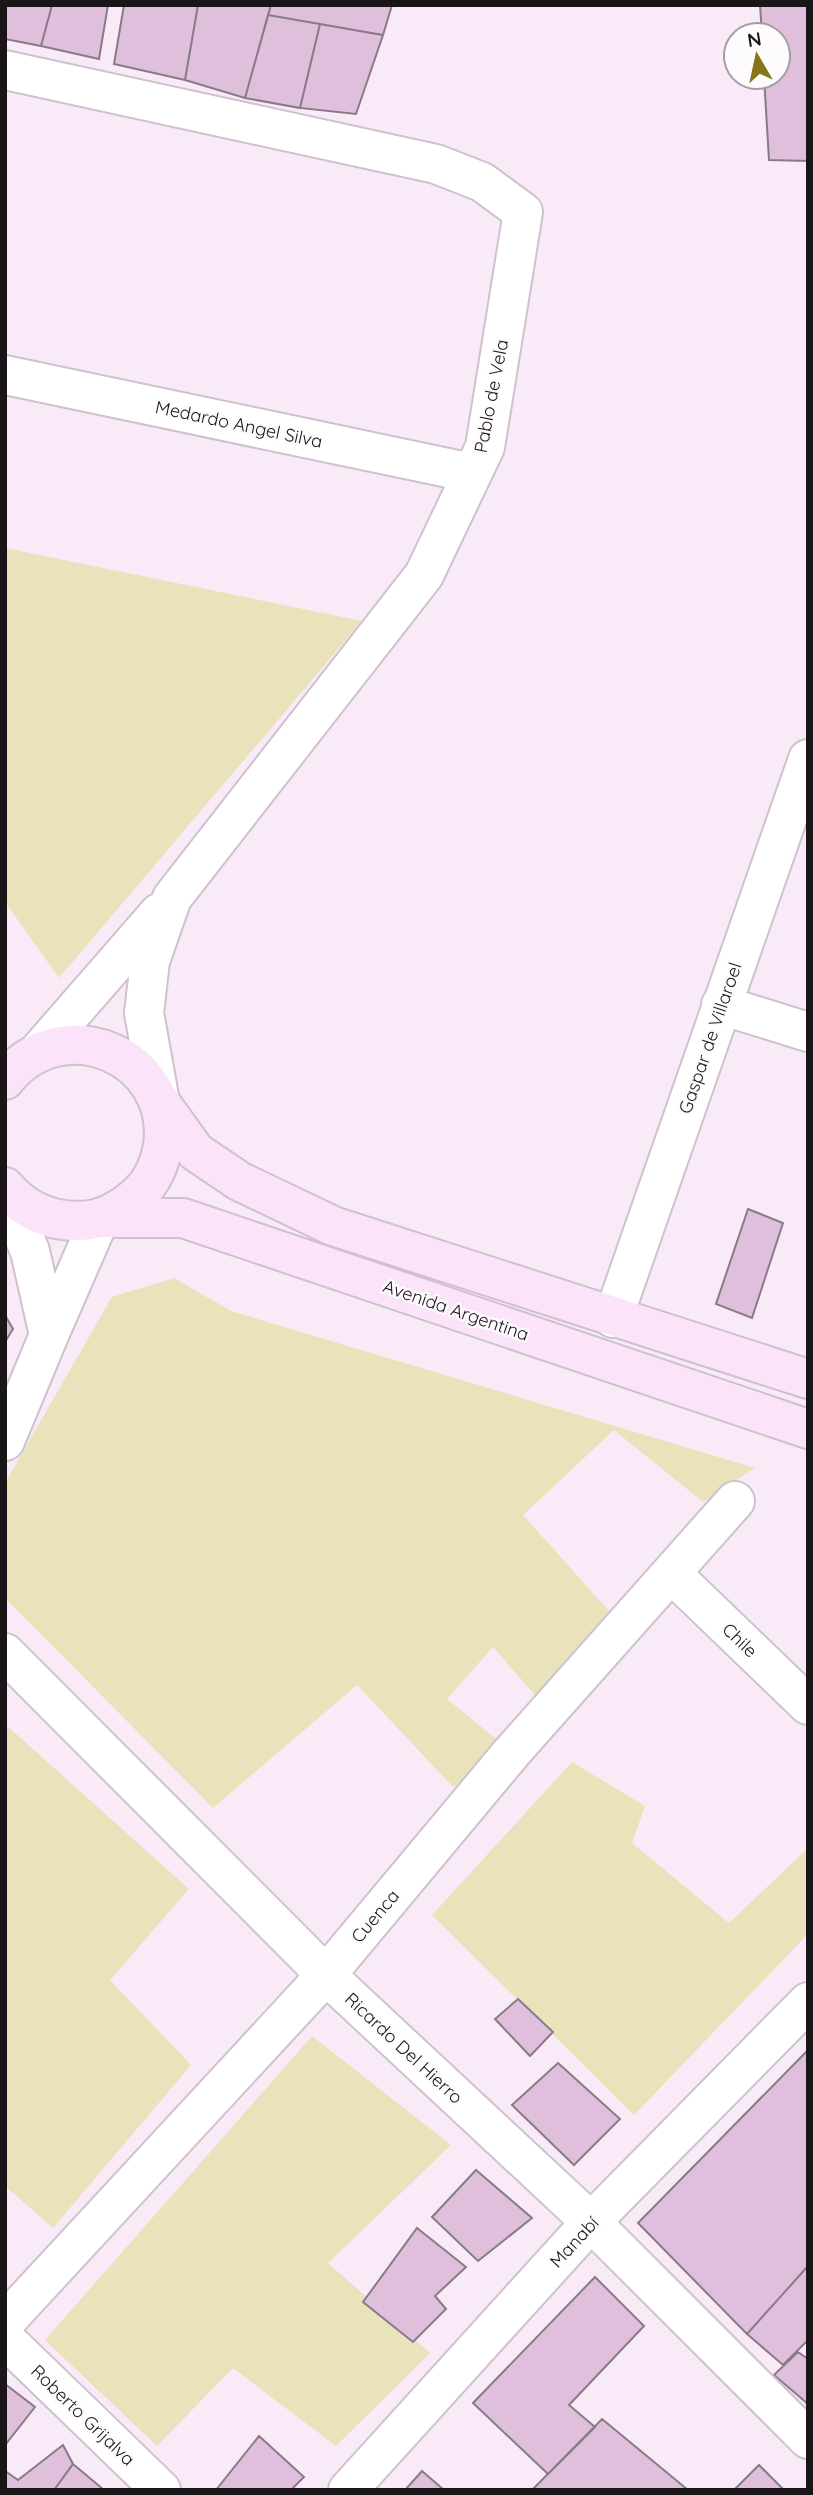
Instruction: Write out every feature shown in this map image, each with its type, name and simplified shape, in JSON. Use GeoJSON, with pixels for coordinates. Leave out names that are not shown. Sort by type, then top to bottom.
{"type":"FeatureCollection","features":[{"type":"Feature","properties":{"kind":"main road"},"geometry":{"type":"LineString","coordinates":[[5,1080],[14,1069],[21,1053],[67,1044],[96,1046],[114,1054],[145,1077],[159,1102],[197,1152],[239,1181],[333,1226],[808,1380]]}},
{"type":"Feature","properties":{"kind":"main road"},"geometry":{"type":"LineString","coordinates":[[100,1218],[126,1206],[147,1186],[156,1168],[165,1131],[159,1102]]}},
{"type":"Feature","properties":{"kind":"main road","name":"Avenida Argentina"},"geometry":{"type":"LineString","coordinates":[[5,1187],[17,1201],[42,1216],[71,1222],[100,1218],[183,1218],[808,1429]]}},
{"type":"Feature","properties":{"kind":"street","name":"Pablo de Vela"},"geometry":{"type":"LineString","coordinates":[[5,70],[436,164],[482,182],[523,212],[485,447],[424,575],[172,898],[150,961],[144,1013],[159,1102]]}},
{"type":"Feature","properties":{"kind":"street","name":"Medardo Angel Silva"},"geometry":{"type":"LineString","coordinates":[[5,375],[472,473]]}},
{"type":"Feature","properties":{"kind":"street","name":"Gaspar de Villaroel"},"geometry":{"type":"LineString","coordinates":[[613,1318],[808,758]]}},
{"type":"Feature","properties":{"kind":"street"},"geometry":{"type":"LineString","coordinates":[[21,1053],[172,898]]}},
{"type":"Feature","properties":{"kind":"street"},"geometry":{"type":"LineString","coordinates":[[721,1005],[808,1032]]}},
{"type":"Feature","properties":{"kind":"street"},"geometry":{"type":"LineString","coordinates":[[5,1194],[30,1251],[49,1335]]}},
{"type":"Feature","properties":{"kind":"street"},"geometry":{"type":"LineString","coordinates":[[5,1441],[100,1218]]}},
{"type":"Feature","properties":{"kind":"street","name":"Cuenca"},"geometry":{"type":"LineString","coordinates":[[5,2322],[326,1975],[512,1752],[735,1501]]}},
{"type":"Feature","properties":{"kind":"street","name":"Chile"},"geometry":{"type":"LineString","coordinates":[[672,1574],[808,1705]]}},
{"type":"Feature","properties":{"kind":"street","name":"Ricardo Del Hierro"},"geometry":{"type":"LineString","coordinates":[[5,1653],[326,1975],[591,2222],[808,2439]]}},
{"type":"Feature","properties":{"kind":"street","name":"Manabí"},"geometry":{"type":"LineString","coordinates":[[348,2490],[591,2222],[808,2002]]}},
{"type":"Feature","properties":{"kind":"street","name":"Roberto Grijalva"},"geometry":{"type":"LineString","coordinates":[[5,2339],[160,2490]]}},
{"type":"Feature","properties":{"kind":"shaded area"},"geometry":{"type":"Polygon","coordinates":[[[5,548],[362,621],[59,978],[5,902],[5,548]]]}},
{"type":"Feature","properties":{"kind":"shaded area"},"geometry":{"type":"Polygon","coordinates":[[[174,1278],[231,1311],[755,1468],[703,1502],[614,1430],[523,1515],[609,1611],[549,1711],[493,1647],[447,1699],[512,1752],[453,1787],[357,1685],[213,1808],[5,1598],[5,1483],[112,1297],[174,1278]]]}},
{"type":"Feature","properties":{"kind":"shaded area"},"geometry":{"type":"Polygon","coordinates":[[[5,1724],[189,1889],[110,1980],[191,2065],[53,2228],[5,2186],[5,1724]]]}},
{"type":"Feature","properties":{"kind":"shaded area"},"geometry":{"type":"Polygon","coordinates":[[[572,1762],[645,1806],[632,1843],[729,1923],[808,1848],[808,1934],[634,2115],[432,1915],[572,1762]]]}},
{"type":"Feature","properties":{"kind":"shaded area"},"geometry":{"type":"Polygon","coordinates":[[[312,2036],[451,2145],[328,2263],[430,2353],[336,2446],[233,2368],[157,2446],[45,2340],[312,2036]]]}},
{"type":"Feature","properties":{"kind":"building"},"geometry":{"type":"Polygon","coordinates":[[[5,5],[52,5],[41,46],[5,39],[5,5]]]}},
{"type":"Feature","properties":{"kind":"building"},"geometry":{"type":"Polygon","coordinates":[[[52,5],[108,5],[99,59],[41,46],[52,5]]]}},
{"type":"Feature","properties":{"kind":"building"},"geometry":{"type":"Polygon","coordinates":[[[124,5],[198,5],[185,80],[114,64],[124,5]]]}},
{"type":"Feature","properties":{"kind":"building"},"geometry":{"type":"Polygon","coordinates":[[[198,5],[271,5],[245,98],[185,80],[198,5]]]}},
{"type":"Feature","properties":{"kind":"building"},"geometry":{"type":"Polygon","coordinates":[[[271,5],[392,5],[383,35],[268,15],[271,5]]]}},
{"type":"Feature","properties":{"kind":"building"},"geometry":{"type":"Polygon","coordinates":[[[760,5],[808,5],[808,161],[769,160],[765,91],[792,91],[792,21],[761,21],[760,5]]]}},
{"type":"Feature","properties":{"kind":"building"},"geometry":{"type":"Polygon","coordinates":[[[268,15],[320,24],[300,108],[245,98],[268,15]]]}},
{"type":"Feature","properties":{"kind":"building"},"geometry":{"type":"Polygon","coordinates":[[[320,24],[383,35],[356,114],[300,108],[320,24]]]}},
{"type":"Feature","properties":{"kind":"building"},"geometry":{"type":"Polygon","coordinates":[[[748,1209],[783,1223],[752,1318],[716,1304],[748,1209]]]}},
{"type":"Feature","properties":{"kind":"building"},"geometry":{"type":"Polygon","coordinates":[[[5,1315],[13,1329],[5,1342],[5,1315]]]}},
{"type":"Feature","properties":{"kind":"building"},"geometry":{"type":"Polygon","coordinates":[[[518,1999],[553,2032],[530,2056],[495,2019],[518,1999]]]}},
{"type":"Feature","properties":{"kind":"building"},"geometry":{"type":"Polygon","coordinates":[[[808,2050],[808,2266],[747,2334],[638,2223],[808,2050]]]}},
{"type":"Feature","properties":{"kind":"building"},"geometry":{"type":"Polygon","coordinates":[[[558,2063],[620,2119],[574,2165],[512,2105],[558,2063]]]}},
{"type":"Feature","properties":{"kind":"building"},"geometry":{"type":"Polygon","coordinates":[[[476,2170],[532,2218],[478,2261],[432,2217],[476,2170]]]}},
{"type":"Feature","properties":{"kind":"building"},"geometry":{"type":"Polygon","coordinates":[[[417,2228],[466,2267],[435,2296],[446,2309],[413,2342],[363,2302],[417,2228]]]}},
{"type":"Feature","properties":{"kind":"building"},"geometry":{"type":"Polygon","coordinates":[[[808,2266],[808,2340],[783,2365],[747,2334],[808,2266]]]}},
{"type":"Feature","properties":{"kind":"building"},"geometry":{"type":"Polygon","coordinates":[[[595,2277],[644,2326],[569,2405],[595,2427],[548,2474],[473,2403],[595,2277]]]}},
{"type":"Feature","properties":{"kind":"building"},"geometry":{"type":"Polygon","coordinates":[[[798,2352],[808,2359],[808,2404],[774,2375],[798,2352]]]}},
{"type":"Feature","properties":{"kind":"building"},"geometry":{"type":"Polygon","coordinates":[[[5,2384],[35,2407],[5,2445],[5,2384]]]}},
{"type":"Feature","properties":{"kind":"building"},"geometry":{"type":"Polygon","coordinates":[[[602,2419],[688,2490],[532,2490],[602,2419]]]}},
{"type":"Feature","properties":{"kind":"building"},"geometry":{"type":"Polygon","coordinates":[[[259,2436],[304,2477],[291,2490],[216,2490],[259,2436]]]}},
{"type":"Feature","properties":{"kind":"building"},"geometry":{"type":"Polygon","coordinates":[[[63,2445],[73,2464],[54,2490],[5,2490],[5,2471],[18,2480],[63,2445]]]}},
{"type":"Feature","properties":{"kind":"building"},"geometry":{"type":"Polygon","coordinates":[[[73,2464],[104,2490],[54,2490],[73,2464]]]}},
{"type":"Feature","properties":{"kind":"building"},"geometry":{"type":"Polygon","coordinates":[[[759,2465],[784,2490],[734,2490],[759,2465]]]}},
{"type":"Feature","properties":{"kind":"building"},"geometry":{"type":"Polygon","coordinates":[[[422,2471],[444,2490],[405,2490],[422,2471]]]}}]}
